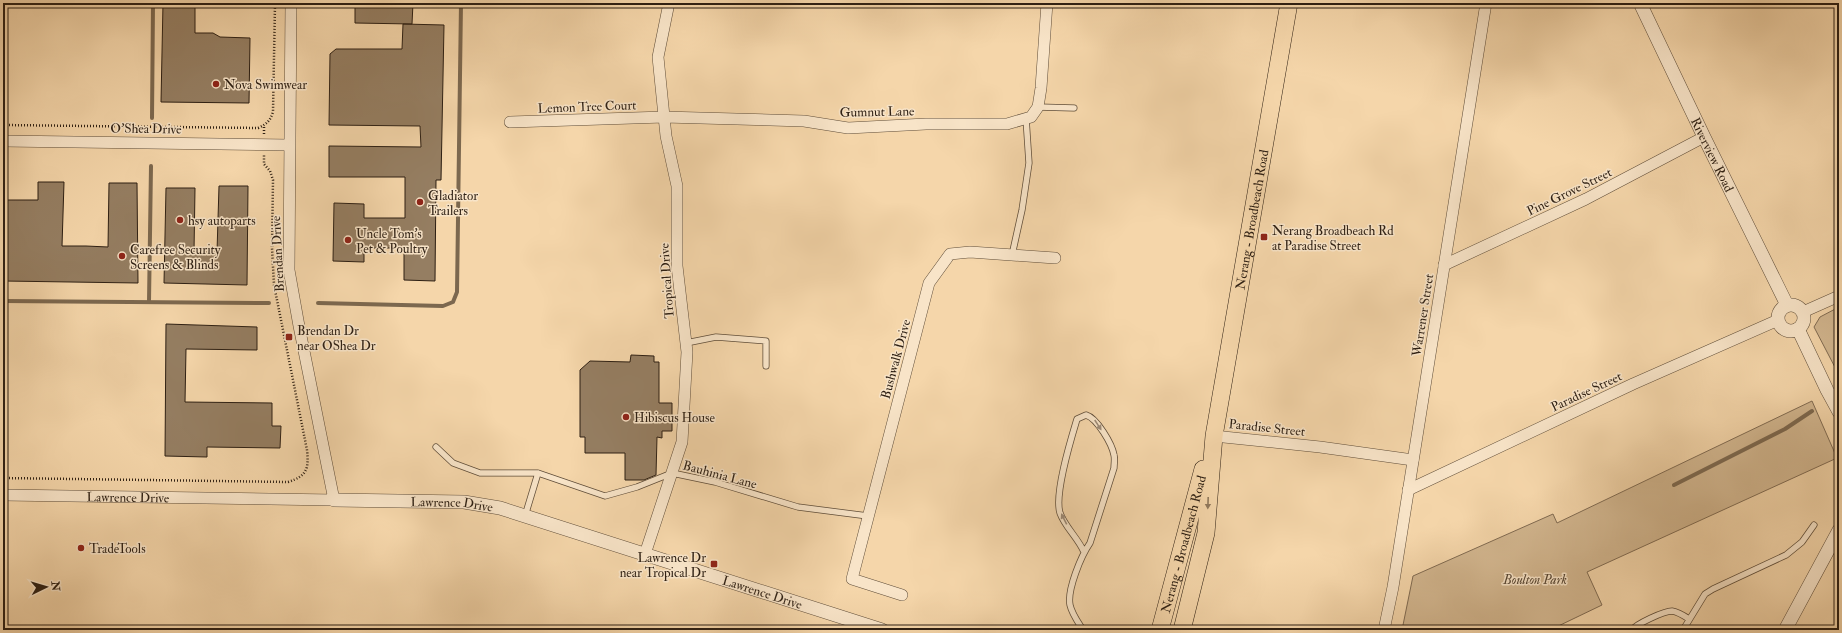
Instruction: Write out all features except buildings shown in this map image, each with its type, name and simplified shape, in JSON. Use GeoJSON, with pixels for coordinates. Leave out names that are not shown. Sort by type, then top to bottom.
{"type":"FeatureCollection","features":[{"type":"Feature","properties":{"kind":"main road","name":"Nerang - Broadbeach Road"},"geometry":{"type":"LineString","coordinates":[[1182,630],[1206,533],[1214,436],[1289,3]]}},
{"type":"Feature","properties":{"kind":"main road","name":"Nerang - Broadbeach Road"},"geometry":{"type":"LineString","coordinates":[[1160,630],[1195,496],[1214,436]]}},
{"type":"Feature","properties":{"kind":"street","name":"Brendan Drive"},"geometry":{"type":"LineString","coordinates":[[290,3],[288,248],[291,285],[334,500]]}},
{"type":"Feature","properties":{"kind":"street","name":"Tropical Drive"},"geometry":{"type":"LineString","coordinates":[[645,554],[682,442],[687,352],[677,266],[677,186],[666,136],[658,57],[669,3]]}},
{"type":"Feature","properties":{"kind":"street"},"geometry":{"type":"LineString","coordinates":[[1038,107],[1041,88],[1046,3]]}},
{"type":"Feature","properties":{"kind":"street","name":"Warrener Street"},"geometry":{"type":"LineString","coordinates":[[1384,630],[1393,587],[1486,3]]}},
{"type":"Feature","properties":{"kind":"street","name":"Riverview Road"},"geometry":{"type":"LineString","coordinates":[[1640,3],[1787,305]]}},
{"type":"Feature","properties":{"kind":"street","name":"Gumnut Lane"},"geometry":{"type":"LineString","coordinates":[[664,118],[804,120],[848,128],[926,124],[1007,124],[1031,117],[1038,107]]}},
{"type":"Feature","properties":{"kind":"street","name":"Lemon Tree Court"},"geometry":{"type":"LineString","coordinates":[[510,122],[664,118]]}},
{"type":"Feature","properties":{"kind":"street","name":"Pine Grove Street"},"geometry":{"type":"LineString","coordinates":[[1444,265],[1586,199],[1704,137]]}},
{"type":"Feature","properties":{"kind":"street","name":"O'Shea Drive"},"geometry":{"type":"LineString","coordinates":[[3,141],[289,145]]}},
{"type":"Feature","properties":{"kind":"street","name":"Bushwalk Drive"},"geometry":{"type":"LineString","coordinates":[[902,595],[852,579],[929,283],[950,254],[970,252],[1054,258]]}},
{"type":"Feature","properties":{"kind":"street"},"geometry":{"type":"LineString","coordinates":[[1803,312],[1839,296]]}},
{"type":"Feature","properties":{"kind":"street"},"geometry":{"type":"LineString","coordinates":[[1787,305],[1796,305],[1803,312],[1804,321],[1798,329],[1791,331],[1786,330],[1780,325],[1778,320],[1780,310],[1787,305]]}},
{"type":"Feature","properties":{"kind":"street","name":"Paradise Street"},"geometry":{"type":"LineString","coordinates":[[1408,490],[1633,384],[1778,320]]}},
{"type":"Feature","properties":{"kind":"street"},"geometry":{"type":"LineString","coordinates":[[1798,329],[1839,412]]}},
{"type":"Feature","properties":{"kind":"street","name":"Paradise Street"},"geometry":{"type":"LineString","coordinates":[[1214,436],[1320,447],[1413,460]]}},
{"type":"Feature","properties":{"kind":"street","name":"Lawrence Drive"},"geometry":{"type":"LineString","coordinates":[[3,495],[464,502],[500,508],[645,554],[854,626],[882,630]]}},
{"type":"Feature","properties":{"kind":"street"},"geometry":{"type":"LineString","coordinates":[[1785,630],[1839,530]]}},
{"type":"Feature","properties":{"kind":"lane"},"geometry":{"type":"LineString","coordinates":[[1038,107],[1074,108]]}},
{"type":"Feature","properties":{"kind":"lane"},"geometry":{"type":"LineString","coordinates":[[1012,255],[1022,210],[1029,163],[1026,118]]}},
{"type":"Feature","properties":{"kind":"lane"},"geometry":{"type":"LineString","coordinates":[[686,343],[716,337],[766,341],[766,366]]}},
{"type":"Feature","properties":{"kind":"lane"},"geometry":{"type":"LineString","coordinates":[[1083,630],[1072,610],[1069,595],[1084,552],[1092,538],[1114,468],[1112,449],[1096,420],[1086,415],[1077,419],[1058,494],[1060,512],[1064,521],[1079,541],[1084,552]]}},
{"type":"Feature","properties":{"kind":"lane","name":"Bauhinia Lane"},"geometry":{"type":"LineString","coordinates":[[436,447],[453,463],[480,473],[538,473],[605,496],[637,487],[672,473],[715,482],[798,507],[868,516]]}},
{"type":"Feature","properties":{"kind":"lane"},"geometry":{"type":"LineString","coordinates":[[525,516],[538,473]]}},
{"type":"Feature","properties":{"kind":"lane"},"geometry":{"type":"LineString","coordinates":[[1683,630],[1705,594],[1713,588],[1786,555],[1802,542],[1814,525]]}},
{"type":"Feature","properties":{"kind":"lane"},"geometry":{"type":"LineString","coordinates":[[1632,630],[1640,623],[1669,611],[1677,612],[1689,619]]}},
{"type":"Feature","properties":{"kind":"path"},"geometry":{"type":"LineString","coordinates":[[3,125],[258,128],[268,123],[273,112],[274,3]]}},
{"type":"Feature","properties":{"kind":"path"},"geometry":{"type":"LineString","coordinates":[[3,478],[288,482],[301,477],[305,472],[307,468],[307,450],[274,285],[272,248],[273,180],[270,171],[264,164],[264,125]]}},
{"type":"Feature","properties":{"kind":"green space"},"geometry":{"type":"Polygon","coordinates":[[[1839,307],[1839,375],[1814,327],[1820,317],[1839,307]]]}},
{"type":"Feature","properties":{"kind":"green space","name":"Boulton Park"},"geometry":{"type":"Polygon","coordinates":[[[1812,401],[1837,458],[1587,572],[1602,605],[1550,630],[1402,630],[1413,576],[1553,514],[1557,523],[1812,401]]]}},
{"type":"Feature","properties":{"kind":"waterway"},"geometry":{"type":"LineString","coordinates":[[152,118],[153,3]]}},
{"type":"Feature","properties":{"kind":"waterway"},"geometry":{"type":"LineString","coordinates":[[318,303],[443,306],[453,302],[457,292],[461,3]]}},
{"type":"Feature","properties":{"kind":"waterway"},"geometry":{"type":"LineString","coordinates":[[149,302],[151,166]]}},
{"type":"Feature","properties":{"kind":"waterway"},"geometry":{"type":"LineString","coordinates":[[3,301],[269,303]]}},
{"type":"Feature","properties":{"kind":"waterway"},"geometry":{"type":"LineString","coordinates":[[1674,485],[1785,429],[1812,411]]}},
{"type":"Feature","properties":{"kind":"place","name":"Nova Swimwear"},"geometry":{"type":"Point","coordinates":[216,84]}},
{"type":"Feature","properties":{"kind":"place","name":"Gladiator Trailers"},"geometry":{"type":"Point","coordinates":[420,202]}},
{"type":"Feature","properties":{"kind":"place","name":"hsy autoparts"},"geometry":{"type":"Point","coordinates":[180,220]}},
{"type":"Feature","properties":{"kind":"place","name":"Nerang Broadbeach Rd at Paradise Street"},"geometry":{"type":"Point","coordinates":[1264,237]}},
{"type":"Feature","properties":{"kind":"place","name":"Uncle Tom's Pet & Poultry"},"geometry":{"type":"Point","coordinates":[348,240]}},
{"type":"Feature","properties":{"kind":"place","name":"Carefree Security Screens & Blinds"},"geometry":{"type":"Point","coordinates":[122,256]}},
{"type":"Feature","properties":{"kind":"place","name":"Brendan Dr near OShea Dr"},"geometry":{"type":"Point","coordinates":[289,337]}},
{"type":"Feature","properties":{"kind":"place","name":"Hibiscus House"},"geometry":{"type":"Point","coordinates":[626,417]}},
{"type":"Feature","properties":{"kind":"place","name":"TradeTools"},"geometry":{"type":"Point","coordinates":[81,548]}},
{"type":"Feature","properties":{"kind":"place","name":"Lawrence Dr near Tropical Dr"},"geometry":{"type":"Point","coordinates":[714,564]}}]}
